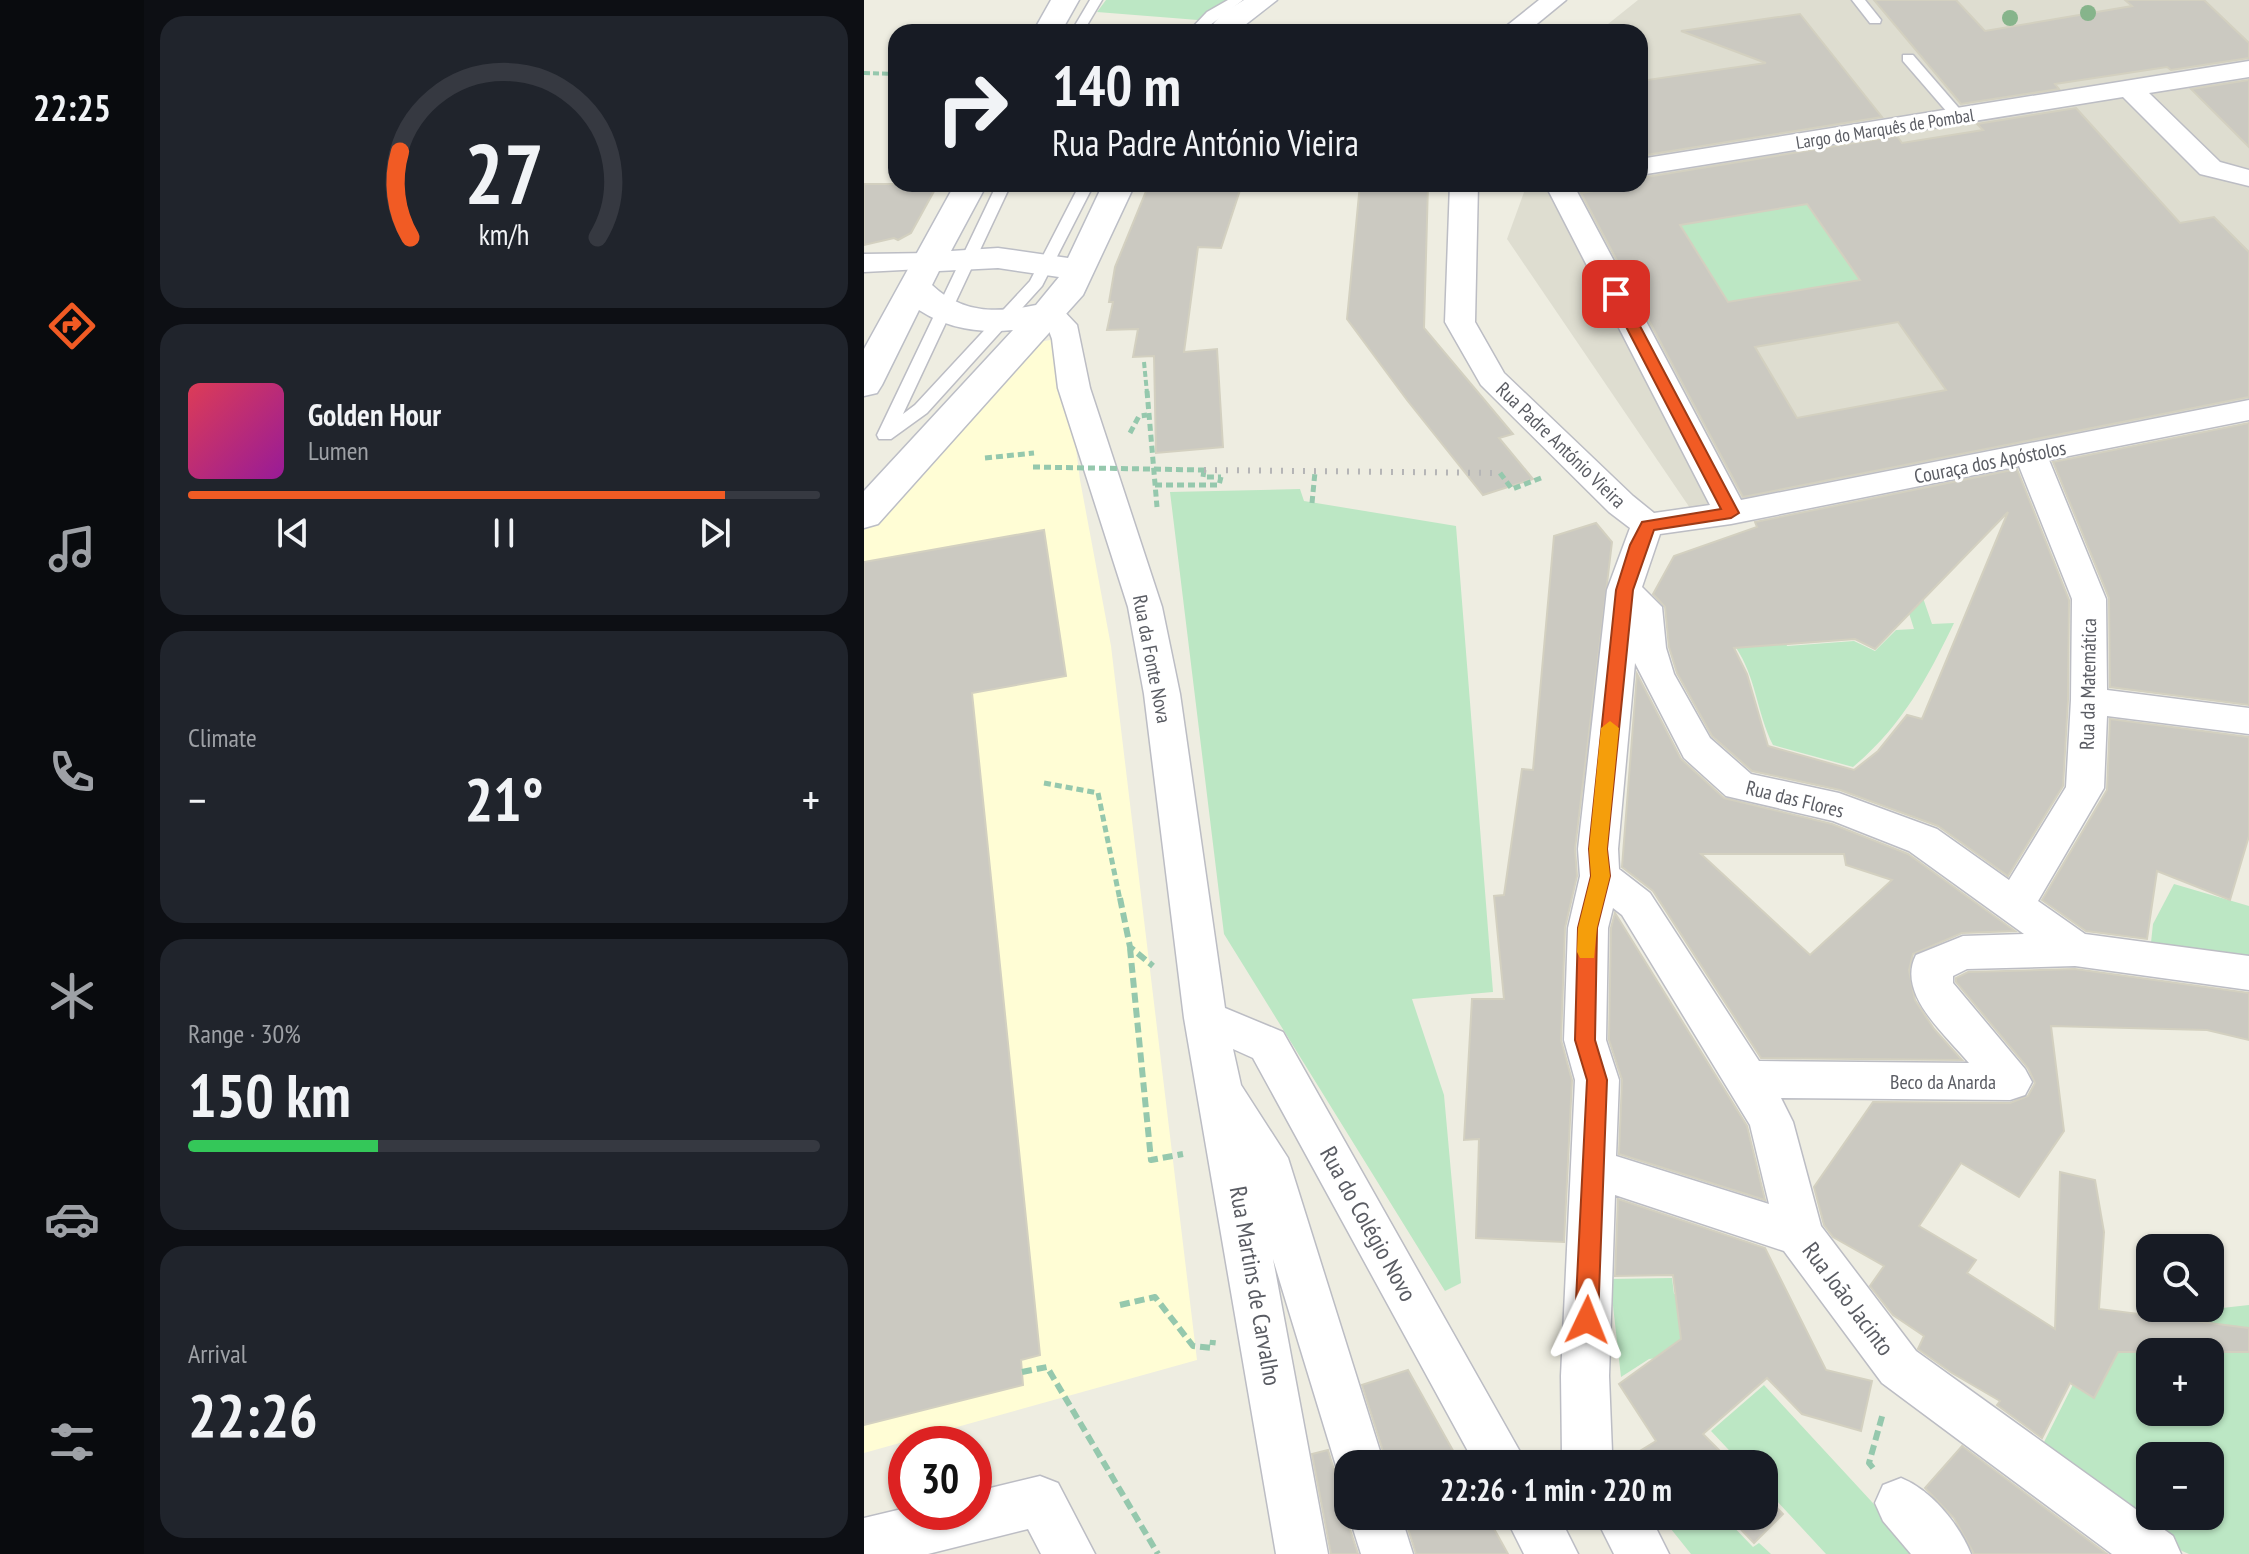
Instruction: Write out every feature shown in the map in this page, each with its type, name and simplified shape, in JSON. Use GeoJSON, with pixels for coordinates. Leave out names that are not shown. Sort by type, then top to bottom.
{"type":"FeatureCollection","features":[{"type":"Feature","properties":{"kind":"main road"},"geometry":{"type":"LineString","coordinates":[[1052,24],[1065,0]]}},
{"type":"Feature","properties":{"kind":"main road"},"geometry":{"type":"LineString","coordinates":[[1228,24],[1263,0]]}},
{"type":"Feature","properties":{"kind":"main road"},"geometry":{"type":"LineString","coordinates":[[864,385],[967,192]]}},
{"type":"Feature","properties":{"kind":"main road"},"geometry":{"type":"LineString","coordinates":[[1064,267],[1114,192]]}},
{"type":"Feature","properties":{"kind":"main road"},"geometry":{"type":"LineString","coordinates":[[923,275],[969,259],[1064,267]]}},
{"type":"Feature","properties":{"kind":"main road"},"geometry":{"type":"LineString","coordinates":[[864,515],[1071,288],[1064,267]]}},
{"type":"Feature","properties":{"kind":"main road"},"geometry":{"type":"LineString","coordinates":[[923,275],[930,305],[944,312],[977,321],[1004,322],[1050,313]]}},
{"type":"Feature","properties":{"kind":"street"},"geometry":{"type":"LineString","coordinates":[[1522,24],[1554,0]]}},
{"type":"Feature","properties":{"kind":"street","name":"Largo do Marquês de Pombal"},"geometry":{"type":"LineString","coordinates":[[1648,166],[2249,69]]}},
{"type":"Feature","properties":{"kind":"street"},"geometry":{"type":"LineString","coordinates":[[2131,90],[2210,168],[2249,178]]}},
{"type":"Feature","properties":{"kind":"street","name":"Rua Padre António Vieira"},"geometry":{"type":"LineString","coordinates":[[1464,192],[1460,322],[1492,378],[1621,504],[1648,525]]}},
{"type":"Feature","properties":{"kind":"street"},"geometry":{"type":"LineString","coordinates":[[1563,192],[1731,513],[1648,525],[1638,545],[1624,590],[1598,849],[1600,876],[1588,928],[1585,1040],[1597,1080],[1585,1376],[1587,1450]]}},
{"type":"Feature","properties":{"kind":"street"},"geometry":{"type":"LineString","coordinates":[[864,263],[923,275]]}},
{"type":"Feature","properties":{"kind":"street","name":"Rua da Fonte Nova"},"geometry":{"type":"LineString","coordinates":[[1050,313],[1062,325],[1067,339],[1074,388],[1145,607],[1162,694],[1205,1018]]}},
{"type":"Feature","properties":{"kind":"street","name":"Couraça dos Apóstolos"},"geometry":{"type":"LineString","coordinates":[[1731,513],[2249,410]]}},
{"type":"Feature","properties":{"kind":"street","name":"Rua da Matemática"},"geometry":{"type":"LineString","coordinates":[[2015,905],[2085,788],[2089,700],[2089,599],[2031,455]]}},
{"type":"Feature","properties":{"kind":"street","name":"Rua das Flores"},"geometry":{"type":"LineString","coordinates":[[1624,590],[1645,607],[1648,648],[1656,674],[1697,748],[1739,786],[1839,808],[1923,840],[2075,949]]}},
{"type":"Feature","properties":{"kind":"street"},"geometry":{"type":"LineString","coordinates":[[2089,700],[2249,721]]}},
{"type":"Feature","properties":{"kind":"street","name":"Rua João Jacinto"},"geometry":{"type":"LineString","coordinates":[[1600,876],[1636,904],[1747,1079],[1771,1122],[1800,1235],[1899,1367],[2155,1554]]}},
{"type":"Feature","properties":{"kind":"street"},"geometry":{"type":"LineString","coordinates":[[2075,949],[2249,973]]}},
{"type":"Feature","properties":{"kind":"street","name":"Beco da Anarda"},"geometry":{"type":"LineString","coordinates":[[1747,1079],[2010,1082],[1933,988],[1931,967],[1963,953],[2075,949]]}},
{"type":"Feature","properties":{"kind":"street","name":"Rua Martins de Carvalho"},"geometry":{"type":"LineString","coordinates":[[1205,1018],[1302,1554]]}},
{"type":"Feature","properties":{"kind":"street","name":"Rua do Colégio Novo"},"geometry":{"type":"LineString","coordinates":[[1205,1018],[1268,1045],[1494,1450]]}},
{"type":"Feature","properties":{"kind":"street"},"geometry":{"type":"LineString","coordinates":[[1219,1083],[1266,1158],[1355,1450]]}},
{"type":"Feature","properties":{"kind":"street"},"geometry":{"type":"LineString","coordinates":[[1593,1168],[1800,1235]]}},
{"type":"Feature","properties":{"kind":"street"},"geometry":{"type":"LineString","coordinates":[[864,1544],[1040,1501],[1069,1554]]}},
{"type":"Feature","properties":{"kind":"street"},"geometry":{"type":"LineString","coordinates":[[1901,1503],[1945,1554]]}},
{"type":"Feature","properties":{"kind":"street"},"geometry":{"type":"LineString","coordinates":[[1379,1530],[1387,1554]]}},
{"type":"Feature","properties":{"kind":"street"},"geometry":{"type":"LineString","coordinates":[[1539,1530],[1552,1554]]}},
{"type":"Feature","properties":{"kind":"street"},"geometry":{"type":"LineString","coordinates":[[1629,1530],[1643,1554]]}},
{"type":"Feature","properties":{"kind":"lane"},"geometry":{"type":"LineString","coordinates":[[1082,24],[1096,0]]}},
{"type":"Feature","properties":{"kind":"lane"},"geometry":{"type":"LineString","coordinates":[[1202,24],[1237,0]]}},
{"type":"Feature","properties":{"kind":"lane"},"geometry":{"type":"LineString","coordinates":[[1858,0],[1875,20]]}},
{"type":"Feature","properties":{"kind":"lane"},"geometry":{"type":"LineString","coordinates":[[1908,58],[1959,117]]}},
{"type":"Feature","properties":{"kind":"lane"},"geometry":{"type":"LineString","coordinates":[[1000,192],[885,435],[921,409],[1037,283],[1064,267],[1085,192]]}},
{"type":"Feature","properties":{"kind":"path"},"geometry":{"type":"LineString","coordinates":[[864,73],[888,74]]}},
{"type":"Feature","properties":{"kind":"path"},"geometry":{"type":"LineString","coordinates":[[1139,416],[1147,415]]}},
{"type":"Feature","properties":{"kind":"path"},"geometry":{"type":"LineString","coordinates":[[985,458],[1034,453]]}},
{"type":"Feature","properties":{"kind":"path"},"geometry":{"type":"LineString","coordinates":[[1033,467],[1204,470],[1203,477],[1221,477],[1219,485],[1155,485]]}},
{"type":"Feature","properties":{"kind":"path"},"geometry":{"type":"LineString","coordinates":[[1312,503],[1315,472]]}},
{"type":"Feature","properties":{"kind":"path"},"geometry":{"type":"LineString","coordinates":[[1044,783],[1098,793],[1130,947],[1151,1160],[1195,1152]]}},
{"type":"Feature","properties":{"kind":"path"},"geometry":{"type":"LineString","coordinates":[[1130,947],[1161,973]]}},
{"type":"Feature","properties":{"kind":"path"},"geometry":{"type":"LineString","coordinates":[[1120,1305],[1155,1297],[1193,1346],[1212,1348],[1214,1334]]}},
{"type":"Feature","properties":{"kind":"path"},"geometry":{"type":"LineString","coordinates":[[1022,1372],[1047,1367],[1158,1554]]}},
{"type":"Feature","properties":{"kind":"shaded area"},"geometry":{"type":"Polygon","coordinates":[[[1638,0],[2249,0],[2249,407],[1692,511],[1507,239],[1524,192],[1648,192],[1648,24],[1608,24],[1638,0]]]}},
{"type":"Feature","properties":{"kind":"shaded area"},"geometry":{"type":"Polygon","coordinates":[[[1062,338],[1080,480],[1111,646],[1197,1360],[961,1426],[888,1426],[888,1446],[864,1453],[864,526],[1033,343],[1062,338]]]}},
{"type":"Feature","properties":{"kind":"green space"},"geometry":{"type":"Polygon","coordinates":[[[1106,0],[1227,0],[1198,20],[1097,12],[1106,0]]]}},
{"type":"Feature","properties":{"kind":"green space"},"geometry":{"type":"Polygon","coordinates":[[[1807,204],[1860,280],[1728,302],[1680,225],[1807,204]]]}},
{"type":"Feature","properties":{"kind":"green space"},"geometry":{"type":"Polygon","coordinates":[[[1300,489],[1304,501],[1456,526],[1493,992],[1412,999],[1444,1095],[1461,1283],[1445,1291],[1224,934],[1170,492],[1300,489]]]}},
{"type":"Feature","properties":{"kind":"green space"},"geometry":{"type":"Polygon","coordinates":[[[1771,586],[1787,646],[1854,641],[1875,651],[1896,630],[1914,629],[1908,610],[1922,595],[1932,624],[1954,623],[1912,701],[1886,735],[1853,767],[1773,745],[1748,671],[1735,646],[1771,586]]]}},
{"type":"Feature","properties":{"kind":"green space"},"geometry":{"type":"Polygon","coordinates":[[[2174,884],[2249,906],[2249,968],[2150,952],[2153,924],[2174,884]]]}},
{"type":"Feature","properties":{"kind":"green space"},"geometry":{"type":"Polygon","coordinates":[[[1672,1278],[1674,1294],[1702,1298],[1711,1316],[1666,1357],[1649,1359],[1621,1377],[1610,1279],[1672,1278]]]}},
{"type":"Feature","properties":{"kind":"green space"},"geometry":{"type":"Polygon","coordinates":[[[2249,1305],[2249,1554],[2189,1554],[2152,1530],[2224,1530],[2224,1442],[2136,1442],[2136,1518],[2040,1450],[2105,1321],[2136,1318],[2136,1322],[2224,1322],[2224,1308],[2249,1305]]]}},
{"type":"Feature","properties":{"kind":"green space"},"geometry":{"type":"Polygon","coordinates":[[[1764,1385],[1920,1554],[1826,1554],[1778,1502],[1778,1450],[1729,1450],[1711,1431],[1764,1385]]]}},
{"type":"Feature","properties":{"kind":"green space"},"geometry":{"type":"Polygon","coordinates":[[[1672,1530],[1737,1530],[1753,1547],[1759,1543],[1771,1554],[1691,1554],[1672,1530]]]}},
{"type":"Feature","properties":{"kind":"building"},"geometry":{"type":"Polygon","coordinates":[[[1874,0],[1956,0],[1985,31],[2132,6],[2125,0],[2204,0],[2249,43],[2249,58],[2055,84],[2059,89],[1961,104],[1874,0]]]}},
{"type":"Feature","properties":{"kind":"building"},"geometry":{"type":"Polygon","coordinates":[[[1800,14],[1882,117],[1648,155],[1648,80],[1766,63],[1681,31],[1800,14]]]}},
{"type":"Feature","properties":{"kind":"building"},"geometry":{"type":"Polygon","coordinates":[[[2249,80],[2249,147],[2191,89],[2249,80]]]}},
{"type":"Feature","properties":{"kind":"building"},"geometry":{"type":"Polygon","coordinates":[[[2076,108],[2180,223],[2214,217],[2249,252],[2249,397],[1743,497],[1581,193],[1648,192],[1648,177],[1897,136],[1902,143],[1983,130],[1977,124],[2076,108]],[[1807,204],[1680,225],[1728,302],[1860,280],[1807,204]],[[1898,322],[1755,347],[1797,418],[1946,390],[1898,322]]]}},
{"type":"Feature","properties":{"kind":"building"},"geometry":{"type":"Polygon","coordinates":[[[864,184],[888,184],[888,192],[934,192],[911,233],[898,240],[894,238],[864,245],[864,184]]]}},
{"type":"Feature","properties":{"kind":"building"},"geometry":{"type":"Polygon","coordinates":[[[1146,192],[1239,192],[1221,248],[1198,247],[1184,352],[1217,349],[1223,447],[1156,453],[1154,356],[1133,357],[1138,329],[1107,330],[1113,302],[1109,302],[1115,267],[1146,192]]]}},
{"type":"Feature","properties":{"kind":"building"},"geometry":{"type":"Polygon","coordinates":[[[1359,192],[1428,192],[1424,328],[1513,434],[1499,438],[1533,479],[1483,495],[1347,319],[1359,192]]]}},
{"type":"Feature","properties":{"kind":"building"},"geometry":{"type":"Polygon","coordinates":[[[2249,423],[2249,705],[2110,687],[2109,598],[2053,462],[2249,423]]]}},
{"type":"Feature","properties":{"kind":"building"},"geometry":{"type":"Polygon","coordinates":[[[2017,469],[2069,600],[2068,700],[2063,786],[2008,876],[1938,826],[1840,790],[1752,771],[1712,736],[1677,673],[1669,647],[1665,607],[1653,594],[1674,556],[1757,527],[1755,522],[2017,469]],[[2008,512],[1875,649],[1855,639],[1734,648],[1747,674],[1768,746],[1854,770],[1878,751],[1907,715],[1922,719],[2008,512]]]}},
{"type":"Feature","properties":{"kind":"building"},"geometry":{"type":"Polygon","coordinates":[[[1596,523],[1612,542],[1575,849],[1577,876],[1565,928],[1561,1040],[1572,1080],[1564,1242],[1476,1238],[1479,1139],[1464,1140],[1472,999],[1504,999],[1494,896],[1504,895],[1522,769],[1533,770],[1554,536],[1596,523]]]}},
{"type":"Feature","properties":{"kind":"building"},"geometry":{"type":"Polygon","coordinates":[[[1044,530],[1066,676],[972,693],[1040,1355],[1021,1360],[1023,1385],[864,1425],[864,562],[1044,530]]]}},
{"type":"Feature","properties":{"kind":"building"},"geometry":{"type":"Polygon","coordinates":[[[1637,674],[1681,759],[1724,798],[1832,824],[1908,854],[2015,931],[1962,933],[1913,954],[1909,970],[1915,1000],[1934,1029],[1962,1060],[1761,1058],[1653,891],[1622,867],[1637,674]],[[1701,854],[1810,955],[1892,880],[1846,865],[1844,854],[1701,854]]]}},
{"type":"Feature","properties":{"kind":"building"},"geometry":{"type":"Polygon","coordinates":[[[2110,719],[2249,737],[2249,836],[2230,900],[2157,871],[2147,939],[2086,931],[2042,900],[2107,790],[2110,719]]]}},
{"type":"Feature","properties":{"kind":"building"},"geometry":{"type":"Polygon","coordinates":[[[1615,913],[1747,1126],[1765,1200],[1619,1154],[1622,1080],[1609,1040],[1611,928],[1615,913]]]}},
{"type":"Feature","properties":{"kind":"building"},"geometry":{"type":"Polygon","coordinates":[[[2075,969],[2249,993],[2249,1040],[2207,1030],[2051,1026],[2064,1131],[2019,1197],[1961,1163],[1919,1226],[1976,1260],[1967,1273],[2055,1329],[2060,1172],[2095,1180],[2104,1232],[2099,1309],[2136,1314],[2136,1322],[2202,1322],[2249,1328],[2249,1352],[2224,1352],[2224,1338],[2136,1338],[2136,1352],[2118,1352],[2094,1398],[2070,1383],[2042,1438],[1997,1405],[2000,1401],[1918,1349],[1924,1336],[1893,1315],[1870,1286],[1884,1266],[1833,1237],[1824,1225],[1814,1187],[1873,1102],[2010,1103],[2028,1096],[2035,1083],[2028,1068],[1956,982],[1956,978],[1968,972],[2075,969]]]}},
{"type":"Feature","properties":{"kind":"building"},"geometry":{"type":"Polygon","coordinates":[[[1618,1199],[1765,1248],[1826,1370],[1872,1381],[1861,1431],[1802,1414],[1767,1378],[1703,1434],[1719,1450],[1641,1450],[1656,1441],[1619,1384],[1681,1339],[1673,1275],[1615,1276],[1618,1199]]]}},
{"type":"Feature","properties":{"kind":"building"},"geometry":{"type":"Polygon","coordinates":[[[1408,1370],[1452,1450],[1383,1450],[1362,1385],[1408,1370]]]}},
{"type":"Feature","properties":{"kind":"building"},"geometry":{"type":"Polygon","coordinates":[[[1962,1446],[2107,1554],[1974,1554],[1954,1518],[1925,1488],[1962,1446]]]}},
{"type":"Feature","properties":{"kind":"building"},"geometry":{"type":"Polygon","coordinates":[[[1328,1450],[1334,1470],[1334,1530],[1350,1530],[1358,1554],[1331,1554],[1312,1454],[1328,1450]]]}},
{"type":"Feature","properties":{"kind":"building"},"geometry":{"type":"Polygon","coordinates":[[[1408,1530],[1495,1530],[1508,1554],[1416,1554],[1408,1530]]]}},
{"type":"Feature","properties":{"kind":"building"},"geometry":{"type":"Polygon","coordinates":[[[1741,1530],[1767,1530],[1754,1543],[1741,1530]]]}},
{"type":"Feature","properties":{"kind":"railway"},"geometry":{"type":"LineString","coordinates":[[1204,470],[1500,473]]}},
{"type":"Feature","properties":{"kind":"slow traffic"},"geometry":{"type":"LineString","coordinates":[[1587,952],[1588,928],[1600,876],[1598,849],[1610,728]]}},
{"type":"Feature","properties":{"kind":"route"},"geometry":{"type":"LineString","coordinates":[[1587,1320],[1597,1080],[1585,1040],[1588,928],[1600,876],[1598,849],[1624,590],[1638,545],[1648,525],[1731,513],[1616,294]]}}]}
